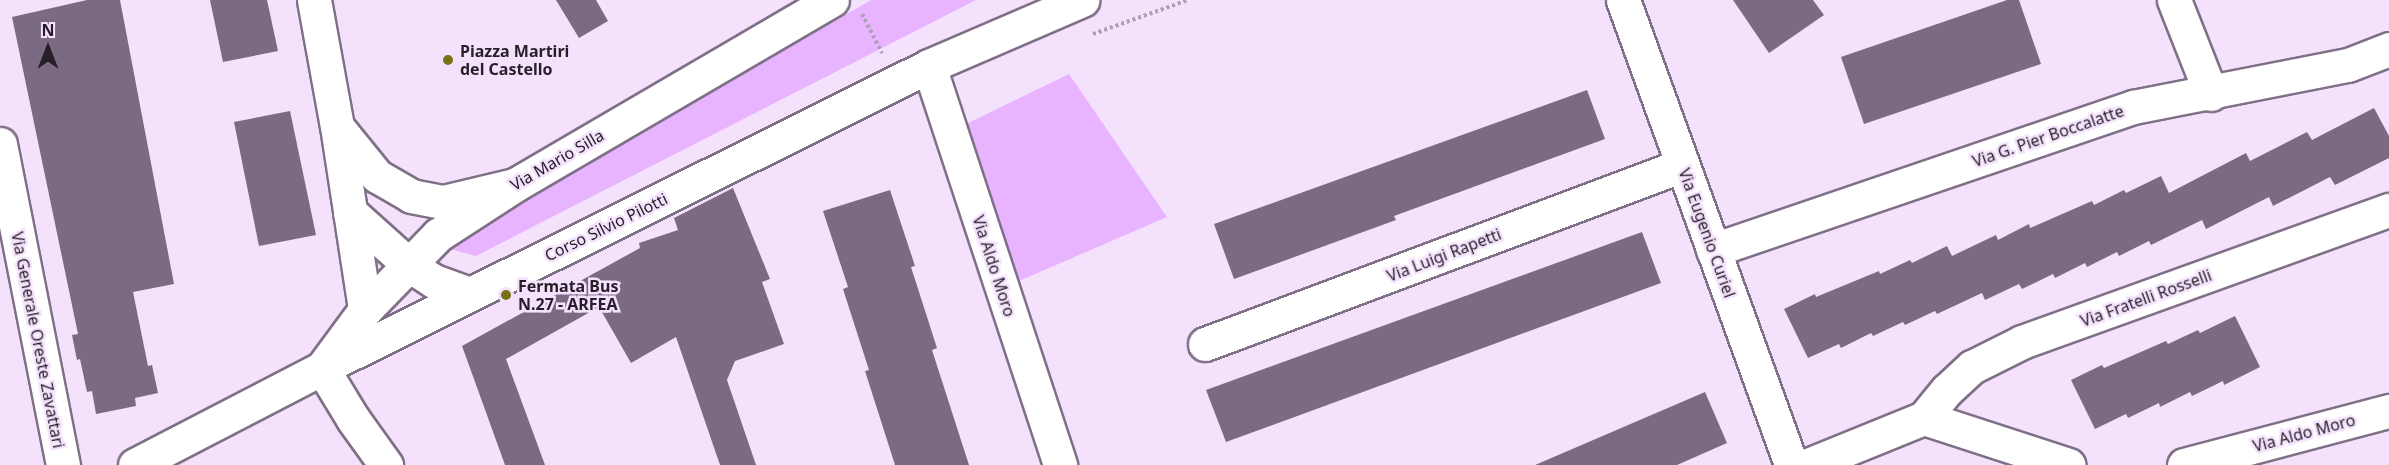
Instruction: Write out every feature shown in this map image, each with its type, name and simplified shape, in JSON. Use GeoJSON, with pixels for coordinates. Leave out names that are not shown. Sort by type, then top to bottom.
{"type":"FeatureCollection","features":[{"type":"Feature","properties":{"kind":"street"},"geometry":{"type":"LineString","coordinates":[[314,0],[337,126],[365,310]]}},
{"type":"Feature","properties":{"kind":"street","name":"Corso Silvio Pilotti"},"geometry":{"type":"LineString","coordinates":[[135,465],[322,368],[929,66],[1082,0]]}},
{"type":"Feature","properties":{"kind":"street","name":"Via Eugenio Curiel"},"geometry":{"type":"LineString","coordinates":[[1623,0],[1791,465]]}},
{"type":"Feature","properties":{"kind":"street"},"geometry":{"type":"LineString","coordinates":[[2174,0],[2211,94]]}},
{"type":"Feature","properties":{"kind":"street","name":"Via Mario Silla"},"geometry":{"type":"LineString","coordinates":[[322,368],[365,310],[438,235],[515,185],[846,5]]}},
{"type":"Feature","properties":{"kind":"street","name":"Via G. Pier Boccalatte"},"geometry":{"type":"LineString","coordinates":[[1713,250],[2133,107],[2211,94],[2348,65],[2389,49]]}},
{"type":"Feature","properties":{"kind":"street","name":"Via Aldo Moro"},"geometry":{"type":"LineString","coordinates":[[929,66],[1060,465]]}},
{"type":"Feature","properties":{"kind":"street"},"geometry":{"type":"LineString","coordinates":[[337,126],[377,176],[411,196],[443,202],[515,185]]}},
{"type":"Feature","properties":{"kind":"street","name":"Via Generale Oreste Zavattari"},"geometry":{"type":"LineString","coordinates":[[0,144],[63,465]]}},
{"type":"Feature","properties":{"kind":"street","name":"Via Luigi Rapetti"},"geometry":{"type":"LineString","coordinates":[[1205,344],[1683,165]]}},
{"type":"Feature","properties":{"kind":"street","name":"Via Fratelli Rosselli"},"geometry":{"type":"LineString","coordinates":[[1924,418],[1947,390],[1972,367],[2022,342],[2389,210]]}},
{"type":"Feature","properties":{"kind":"street"},"geometry":{"type":"LineString","coordinates":[[350,212],[409,265],[434,281],[470,294]]}},
{"type":"Feature","properties":{"kind":"street"},"geometry":{"type":"LineString","coordinates":[[322,368],[353,419],[386,465]]}},
{"type":"Feature","properties":{"kind":"street","name":"Via Aldo Moro"},"geometry":{"type":"LineString","coordinates":[[2184,465],[2389,411]]}},
{"type":"Feature","properties":{"kind":"street"},"geometry":{"type":"LineString","coordinates":[[1808,465],[1924,418],[2069,465]]}},
{"type":"Feature","properties":{"kind":"path"},"geometry":{"type":"LineString","coordinates":[[846,5],[897,83]]}},
{"type":"Feature","properties":{"kind":"shaded area"},"geometry":{"type":"Polygon","coordinates":[[[871,0],[976,0],[476,256],[443,247],[871,0]]]}},
{"type":"Feature","properties":{"kind":"shaded area"},"geometry":{"type":"Polygon","coordinates":[[[1069,74],[1167,217],[1019,281],[962,126],[1069,74]]]}},
{"type":"Feature","properties":{"kind":"building"},"geometry":{"type":"Polygon","coordinates":[[[87,0],[120,0],[174,284],[133,292],[148,366],[152,365],[158,393],[135,398],[136,406],[96,414],[92,391],[87,392],[80,359],[77,360],[72,335],[78,334],[12,17],[87,0]]]}},
{"type":"Feature","properties":{"kind":"building"},"geometry":{"type":"Polygon","coordinates":[[[210,0],[267,0],[278,51],[223,62],[210,0]]]}},
{"type":"Feature","properties":{"kind":"building"},"geometry":{"type":"Polygon","coordinates":[[[556,0],[596,0],[608,21],[579,38],[556,0]]]}},
{"type":"Feature","properties":{"kind":"building"},"geometry":{"type":"Polygon","coordinates":[[[1733,0],[1813,0],[1824,15],[1769,53],[1733,0]]]}},
{"type":"Feature","properties":{"kind":"building"},"geometry":{"type":"Polygon","coordinates":[[[2007,0],[2019,0],[2041,64],[1864,124],[1841,57],[2007,0]]]}},
{"type":"Feature","properties":{"kind":"building"},"geometry":{"type":"Polygon","coordinates":[[[1587,90],[1605,139],[1394,216],[1396,220],[1234,279],[1214,224],[1587,90]]]}},
{"type":"Feature","properties":{"kind":"building"},"geometry":{"type":"Polygon","coordinates":[[[2374,108],[2389,136],[2389,158],[2335,185],[2330,177],[2273,206],[2269,197],[2206,229],[2202,220],[2151,245],[2149,241],[2119,256],[2117,252],[2087,267],[2085,263],[2055,278],[2053,274],[2022,289],[2019,284],[1985,300],[1982,293],[1937,314],[1935,311],[1905,325],[1903,322],[1873,336],[1871,333],[1841,348],[1839,344],[1808,358],[1784,309],[1815,294],[1816,297],[1879,271],[1880,274],[1910,260],[1912,263],[1947,246],[1952,256],[1996,235],[1998,240],[2029,224],[2030,228],[2092,201],[2094,205],[2124,190],[2126,193],[2161,176],[2169,193],[2246,153],[2250,161],[2307,132],[2312,140],[2374,108]]]}},
{"type":"Feature","properties":{"kind":"building"},"geometry":{"type":"Polygon","coordinates":[[[290,111],[316,235],[259,246],[234,122],[290,111]]]}},
{"type":"Feature","properties":{"kind":"building"},"geometry":{"type":"Polygon","coordinates":[[[733,188],[770,279],[762,282],[784,344],[735,361],[727,380],[756,465],[720,465],[676,337],[631,363],[599,307],[506,359],[545,465],[505,465],[462,346],[640,248],[639,243],[678,230],[674,218],[733,188]]]}},
{"type":"Feature","properties":{"kind":"building"},"geometry":{"type":"Polygon","coordinates":[[[890,190],[915,266],[911,267],[937,348],[932,350],[969,465],[895,465],[865,371],[869,370],[843,289],[848,287],[823,211],[890,190]]]}},
{"type":"Feature","properties":{"kind":"building"},"geometry":{"type":"Polygon","coordinates":[[[1642,232],[1661,283],[1226,442],[1206,390],[1642,232]]]}},
{"type":"Feature","properties":{"kind":"building"},"geometry":{"type":"Polygon","coordinates":[[[2235,316],[2260,367],[2224,385],[2223,381],[2192,396],[2190,392],[2160,407],[2159,403],[2128,418],[2126,414],[2095,429],[2071,380],[2102,365],[2104,368],[2166,341],[2168,344],[2198,330],[2200,333],[2235,316]]]}},
{"type":"Feature","properties":{"kind":"building"},"geometry":{"type":"Polygon","coordinates":[[[1705,392],[1727,443],[1677,465],[1535,465],[1705,392]]]}},
{"type":"Feature","properties":{"kind":"place","name":"Piazza Martiri del Castello"},"geometry":{"type":"Point","coordinates":[448,60]}},
{"type":"Feature","properties":{"kind":"place","name":"Fermata Bus N.27 - ARFEA"},"geometry":{"type":"Point","coordinates":[506,295]}}]}
